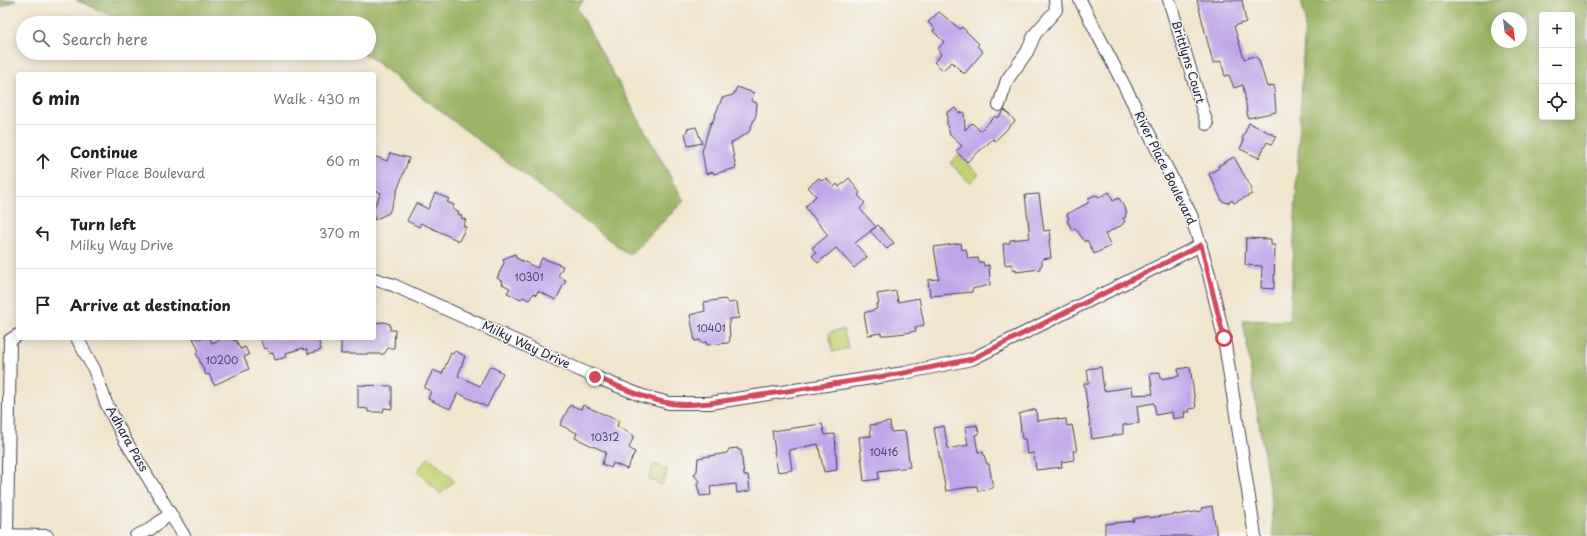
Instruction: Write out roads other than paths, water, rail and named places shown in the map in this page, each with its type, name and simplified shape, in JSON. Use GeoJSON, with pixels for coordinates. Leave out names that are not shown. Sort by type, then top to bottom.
{"type":"FeatureCollection","features":[{"type":"Feature","properties":{"kind":"street"},"geometry":{"type":"LineString","coordinates":[[999,105],[1007,80],[1027,52],[1035,34],[1056,10],[1055,0]]}},
{"type":"Feature","properties":{"kind":"street","name":"River Place Boulevard"},"geometry":{"type":"LineString","coordinates":[[1080,0],[1191,215],[1201,245],[1224,338],[1255,528],[1255,536]]}},
{"type":"Feature","properties":{"kind":"street","name":"Brittlyns Court"},"geometry":{"type":"LineString","coordinates":[[1169,0],[1207,124]]}},
{"type":"Feature","properties":{"kind":"street","name":"Milky Way Drive"},"geometry":{"type":"LineString","coordinates":[[376,280],[393,285],[643,396],[669,403],[710,403],[904,373],[972,359],[1201,245]]}},
{"type":"Feature","properties":{"kind":"street"},"geometry":{"type":"LineString","coordinates":[[9,337],[3,535],[47,536]]}},
{"type":"Feature","properties":{"kind":"street","name":"Adhara Pass"},"geometry":{"type":"LineString","coordinates":[[78,340],[94,369],[106,403],[125,440],[184,536]]}},
{"type":"Feature","properties":{"kind":"street"},"geometry":{"type":"LineString","coordinates":[[136,536],[149,530],[170,514]]}}]}
